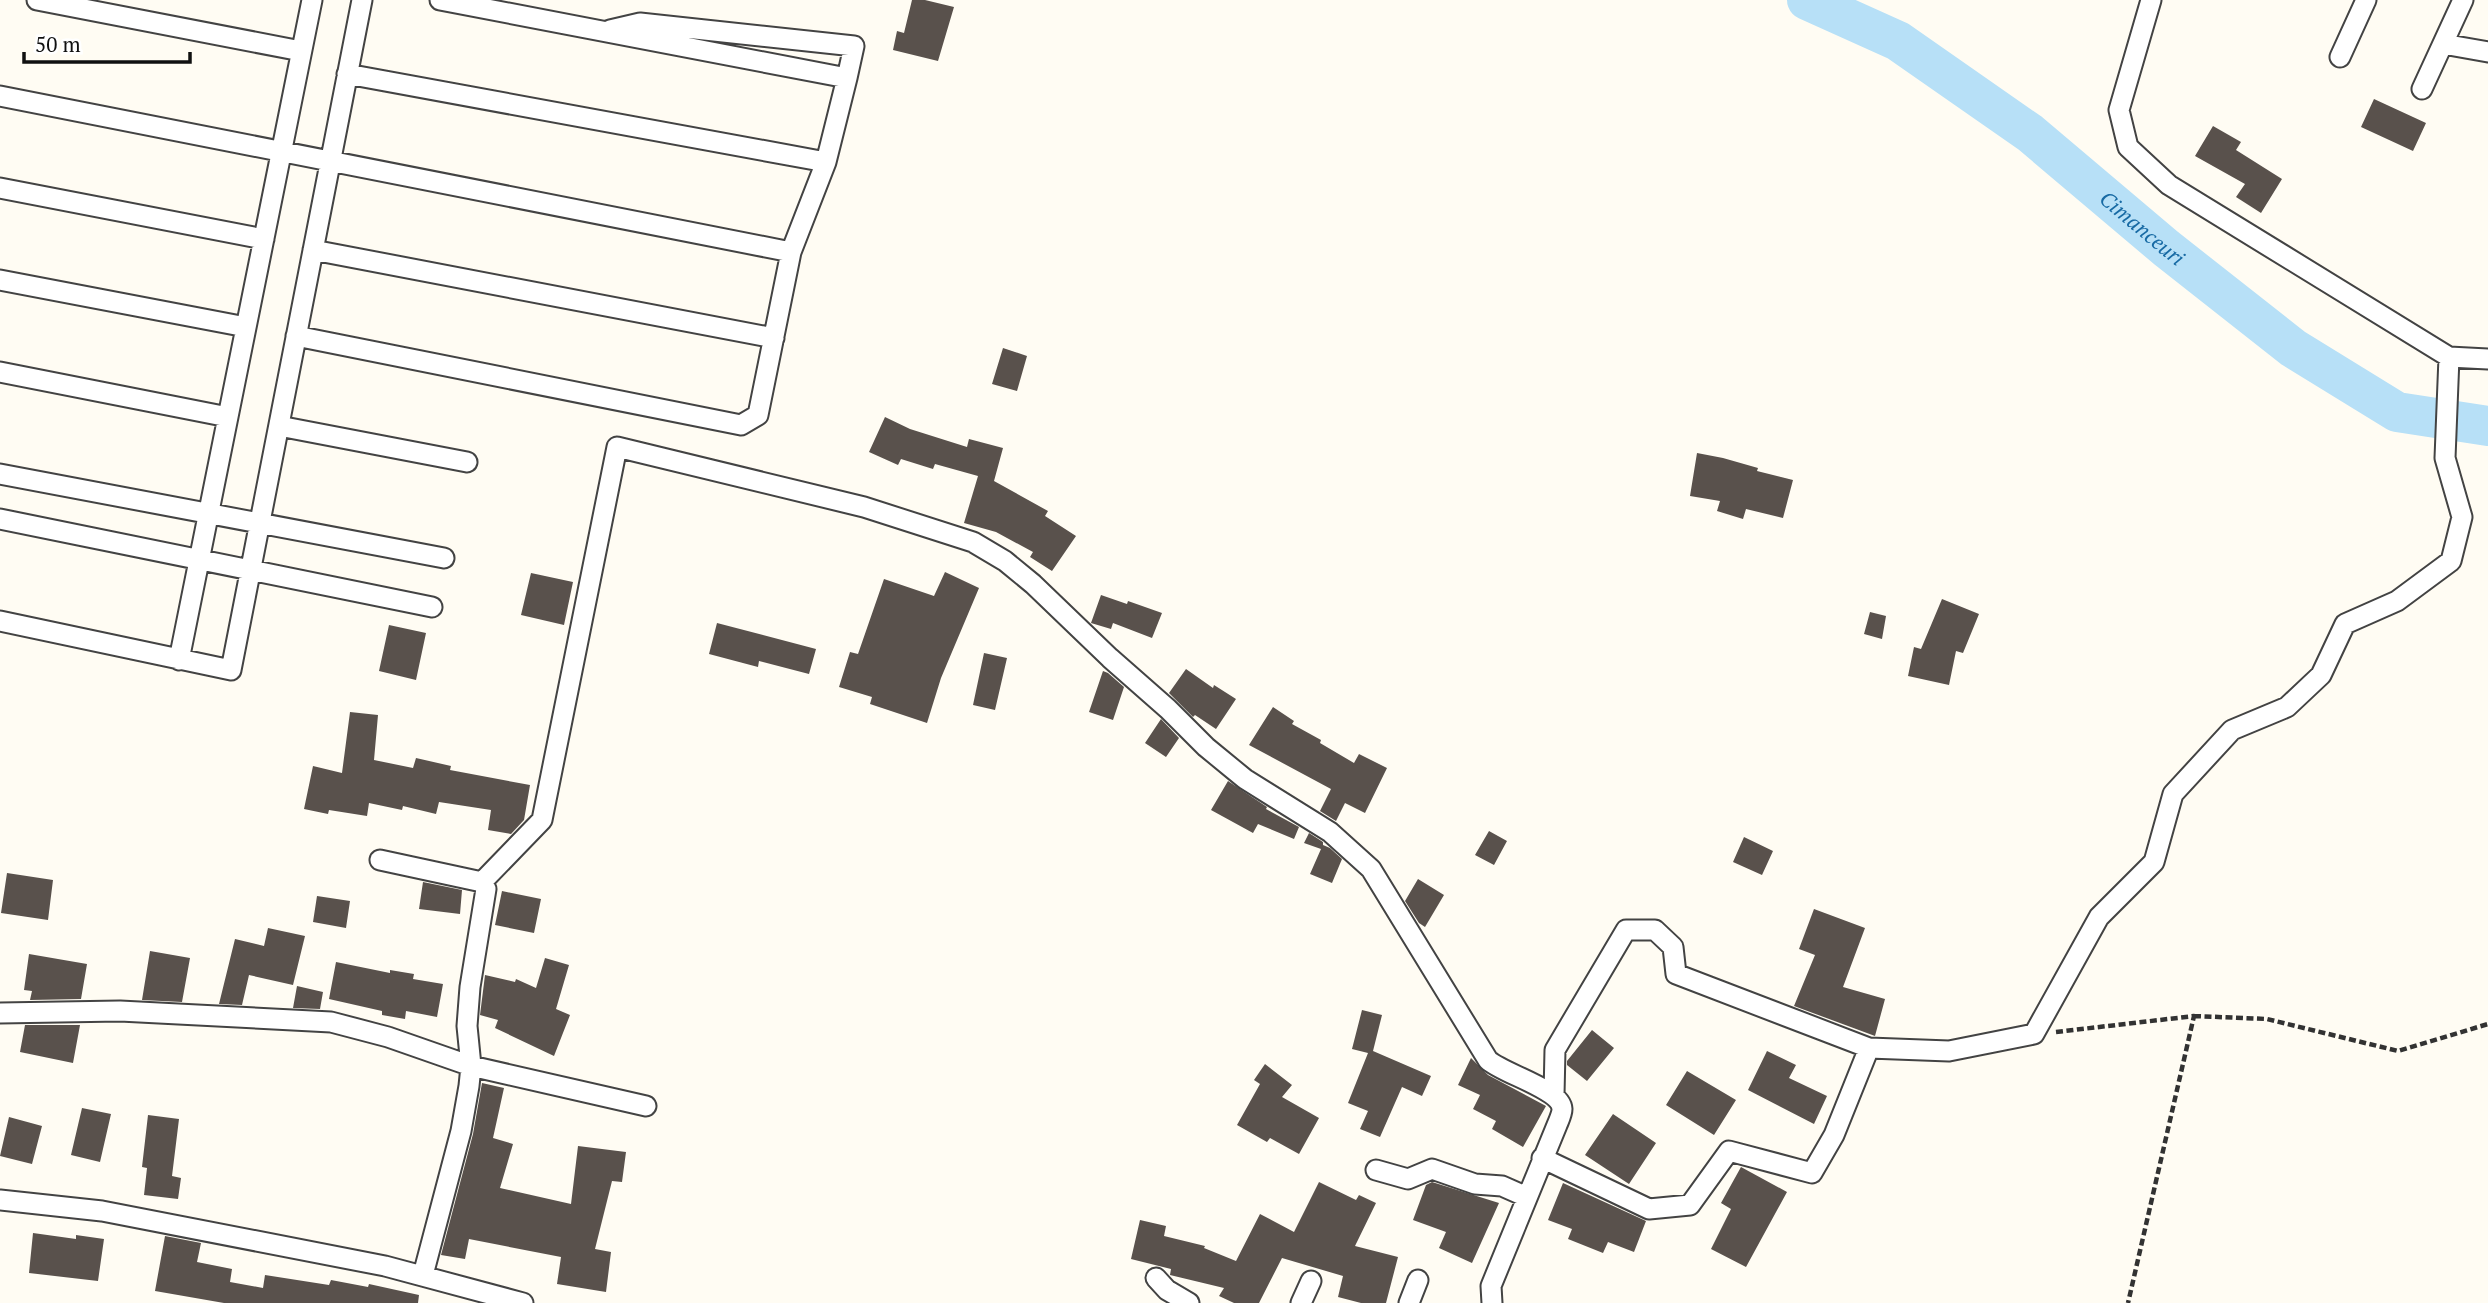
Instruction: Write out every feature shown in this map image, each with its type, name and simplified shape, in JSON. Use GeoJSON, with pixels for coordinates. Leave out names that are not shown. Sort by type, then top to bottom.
{"type":"FeatureCollection","features":[{"type":"Feature","properties":{"kind":"street"},"geometry":{"type":"LineString","coordinates":[[37,0],[301,51]]}},
{"type":"Feature","properties":{"kind":"street"},"geometry":{"type":"LineString","coordinates":[[179,660],[312,0]]}},
{"type":"Feature","properties":{"kind":"street"},"geometry":{"type":"LineString","coordinates":[[0,621],[231,670],[362,0]]}},
{"type":"Feature","properties":{"kind":"street"},"geometry":{"type":"LineString","coordinates":[[440,0],[847,78]]}},
{"type":"Feature","properties":{"kind":"street"},"geometry":{"type":"LineString","coordinates":[[2151,0],[2119,110],[2128,147],[2169,185],[2449,357],[2488,359]]}},
{"type":"Feature","properties":{"kind":"street"},"geometry":{"type":"LineString","coordinates":[[2340,57],[2367,0]]}},
{"type":"Feature","properties":{"kind":"street"},"geometry":{"type":"LineString","coordinates":[[2422,89],[2463,0]]}},
{"type":"Feature","properties":{"kind":"street"},"geometry":{"type":"LineString","coordinates":[[296,336],[741,425],[758,415],[791,252],[826,162],[854,46],[640,23],[602,31]]}},
{"type":"Feature","properties":{"kind":"street"},"geometry":{"type":"LineString","coordinates":[[2443,44],[2488,52]]}},
{"type":"Feature","properties":{"kind":"street"},"geometry":{"type":"LineString","coordinates":[[347,74],[826,162]]}},
{"type":"Feature","properties":{"kind":"street"},"geometry":{"type":"LineString","coordinates":[[0,96],[791,252]]}},
{"type":"Feature","properties":{"kind":"street"},"geometry":{"type":"LineString","coordinates":[[0,188],[264,239]]}},
{"type":"Feature","properties":{"kind":"street"},"geometry":{"type":"LineString","coordinates":[[313,250],[774,338]]}},
{"type":"Feature","properties":{"kind":"street"},"geometry":{"type":"LineString","coordinates":[[0,280],[246,327]]}},
{"type":"Feature","properties":{"kind":"street"},"geometry":{"type":"LineString","coordinates":[[1554,1095],[1555,1050],[1626,930],[1655,930],[1674,947],[1676,974],[1868,1048],[1948,1051],[2034,1034],[2099,917],[2154,862],[2173,794],[2232,730],[2287,706],[2321,675],[2345,624],[2398,601],[2451,561],[2462,517],[2445,458],[2449,357]]}},
{"type":"Feature","properties":{"kind":"street"},"geometry":{"type":"LineString","coordinates":[[0,372],[228,417]]}},
{"type":"Feature","properties":{"kind":"street"},"geometry":{"type":"LineString","coordinates":[[279,426],[467,462]]}},
{"type":"Feature","properties":{"kind":"street"},"geometry":{"type":"LineString","coordinates":[[481,882],[541,820],[617,447],[864,507],[974,542],[1005,561],[1033,584],[1206,747],[1245,779],[1330,832],[1371,869],[1488,1060],[1496,1068],[1544,1088],[1554,1095],[1562,1110],[1491,1286],[1492,1303]]}},
{"type":"Feature","properties":{"kind":"street"},"geometry":{"type":"LineString","coordinates":[[0,474],[444,558]]}},
{"type":"Feature","properties":{"kind":"street"},"geometry":{"type":"LineString","coordinates":[[0,519],[432,607]]}},
{"type":"Feature","properties":{"kind":"street"},"geometry":{"type":"LineString","coordinates":[[380,860],[481,882],[485,885],[486,892],[470,987],[467,1026],[471,1066],[461,1131],[423,1275]]}},
{"type":"Feature","properties":{"kind":"street"},"geometry":{"type":"LineString","coordinates":[[0,1013],[120,1011],[331,1022],[376,1033],[471,1066],[646,1106]]}},
{"type":"Feature","properties":{"kind":"street"},"geometry":{"type":"LineString","coordinates":[[1542,1158],[1649,1209],[1690,1205],[1729,1150],[1812,1173],[1834,1135],[1868,1048]]}},
{"type":"Feature","properties":{"kind":"street"},"geometry":{"type":"LineString","coordinates":[[1376,1170],[1408,1180],[1432,1169],[1475,1184],[1502,1186],[1527,1197]]}},
{"type":"Feature","properties":{"kind":"street"},"geometry":{"type":"LineString","coordinates":[[0,1200],[103,1211],[423,1275],[523,1303]]}},
{"type":"Feature","properties":{"kind":"street"},"geometry":{"type":"LineString","coordinates":[[1156,1278],[1167,1290],[1189,1303]]}},
{"type":"Feature","properties":{"kind":"street"},"geometry":{"type":"LineString","coordinates":[[1409,1303],[1418,1280]]}},
{"type":"Feature","properties":{"kind":"street"},"geometry":{"type":"LineString","coordinates":[[1301,1303],[1311,1281]]}},
{"type":"Feature","properties":{"kind":"path"},"geometry":{"type":"LineString","coordinates":[[2127,1303],[2194,1016]]}},
{"type":"Feature","properties":{"kind":"path"},"geometry":{"type":"LineString","coordinates":[[2034,1034],[2194,1016],[2267,1020],[2398,1051],[2488,1024]]}},
{"type":"Feature","properties":{"kind":"building"},"geometry":{"type":"Polygon","coordinates":[[[912,0],[925,0],[954,7],[938,61],[893,50],[897,31],[904,33],[912,0]]]}},
{"type":"Feature","properties":{"kind":"building"},"geometry":{"type":"Polygon","coordinates":[[[2374,99],[2426,123],[2413,151],[2361,127],[2374,99]]]}},
{"type":"Feature","properties":{"kind":"building"},"geometry":{"type":"Polygon","coordinates":[[[2213,126],[2241,142],[2236,150],[2282,179],[2261,213],[2236,197],[2245,184],[2195,156],[2213,126]]]}},
{"type":"Feature","properties":{"kind":"building"},"geometry":{"type":"Polygon","coordinates":[[[1003,348],[1027,356],[1017,391],[992,384],[1003,348]]]}},
{"type":"Feature","properties":{"kind":"building"},"geometry":{"type":"Polygon","coordinates":[[[885,417],[910,429],[967,447],[969,439],[1003,448],[994,481],[1048,511],[1045,516],[1076,536],[1052,571],[1030,557],[1033,552],[996,532],[964,523],[978,476],[935,464],[933,469],[901,459],[898,465],[869,452],[885,417]]]}},
{"type":"Feature","properties":{"kind":"building"},"geometry":{"type":"Polygon","coordinates":[[[1697,453],[1723,458],[1758,468],[1757,471],[1793,480],[1783,518],[1746,509],[1743,519],[1717,511],[1720,501],[1690,496],[1697,453]]]}},
{"type":"Feature","properties":{"kind":"building"},"geometry":{"type":"Polygon","coordinates":[[[945,572],[979,588],[941,678],[927,723],[870,704],[872,697],[839,687],[850,652],[858,654],[884,579],[934,596],[945,572]]]}},
{"type":"Feature","properties":{"kind":"building"},"geometry":{"type":"Polygon","coordinates":[[[531,573],[573,582],[564,625],[521,615],[531,573]]]}},
{"type":"Feature","properties":{"kind":"building"},"geometry":{"type":"Polygon","coordinates":[[[1101,595],[1162,613],[1152,638],[1113,623],[1111,629],[1091,623],[1101,595]]]}},
{"type":"Feature","properties":{"kind":"building"},"geometry":{"type":"Polygon","coordinates":[[[1942,599],[1979,614],[1963,653],[1956,651],[1949,685],[1908,676],[1914,647],[1921,649],[1942,599]]]}},
{"type":"Feature","properties":{"kind":"building"},"geometry":{"type":"Polygon","coordinates":[[[1870,612],[1886,616],[1882,639],[1864,634],[1870,612]]]}},
{"type":"Feature","properties":{"kind":"building"},"geometry":{"type":"Polygon","coordinates":[[[717,623],[816,649],[809,674],[759,661],[758,667],[709,654],[717,623]]]}},
{"type":"Feature","properties":{"kind":"building"},"geometry":{"type":"Polygon","coordinates":[[[389,625],[426,633],[416,680],[379,671],[389,625]]]}},
{"type":"Feature","properties":{"kind":"building"},"geometry":{"type":"Polygon","coordinates":[[[984,653],[1007,658],[995,710],[973,705],[984,653]]]}},
{"type":"Feature","properties":{"kind":"building"},"geometry":{"type":"Polygon","coordinates":[[[1186,669],[1213,688],[1214,685],[1236,699],[1216,729],[1195,715],[1193,717],[1169,693],[1186,669]]]}},
{"type":"Feature","properties":{"kind":"building"},"geometry":{"type":"Polygon","coordinates":[[[1103,671],[1124,687],[1113,720],[1089,712],[1103,671]]]}},
{"type":"Feature","properties":{"kind":"building"},"geometry":{"type":"Polygon","coordinates":[[[1273,707],[1294,721],[1292,724],[1354,763],[1359,754],[1387,768],[1365,813],[1345,803],[1336,821],[1320,811],[1331,789],[1249,745],[1273,707]]]}},
{"type":"Feature","properties":{"kind":"building"},"geometry":{"type":"Polygon","coordinates":[[[350,712],[378,715],[374,760],[413,768],[416,758],[451,766],[450,770],[530,785],[524,820],[511,834],[488,830],[491,810],[439,802],[436,814],[403,806],[402,810],[369,803],[367,816],[329,810],[328,814],[304,809],[313,766],[342,773],[350,712]]]}},
{"type":"Feature","properties":{"kind":"building"},"geometry":{"type":"Polygon","coordinates":[[[1161,719],[1179,738],[1166,757],[1145,743],[1161,719]]]}},
{"type":"Feature","properties":{"kind":"building"},"geometry":{"type":"Polygon","coordinates":[[[1228,781],[1267,807],[1266,809],[1299,827],[1294,839],[1258,824],[1253,833],[1211,810],[1228,781]]]}},
{"type":"Feature","properties":{"kind":"building"},"geometry":{"type":"Polygon","coordinates":[[[1489,831],[1507,841],[1494,865],[1475,855],[1489,831]]]}},
{"type":"Feature","properties":{"kind":"building"},"geometry":{"type":"Polygon","coordinates":[[[1309,833],[1342,859],[1332,883],[1310,874],[1321,849],[1304,843],[1309,833]]]}},
{"type":"Feature","properties":{"kind":"building"},"geometry":{"type":"Polygon","coordinates":[[[1744,837],[1773,851],[1762,875],[1733,862],[1744,837]]]}},
{"type":"Feature","properties":{"kind":"building"},"geometry":{"type":"Polygon","coordinates":[[[7,873],[53,880],[48,920],[1,913],[7,873]]]}},
{"type":"Feature","properties":{"kind":"building"},"geometry":{"type":"Polygon","coordinates":[[[1418,879],[1444,895],[1425,927],[1419,923],[1405,901],[1418,879]]]}},
{"type":"Feature","properties":{"kind":"building"},"geometry":{"type":"Polygon","coordinates":[[[423,882],[462,890],[460,914],[419,909],[423,882]]]}},
{"type":"Feature","properties":{"kind":"building"},"geometry":{"type":"Polygon","coordinates":[[[502,891],[541,899],[534,933],[495,925],[502,891]]]}},
{"type":"Feature","properties":{"kind":"building"},"geometry":{"type":"Polygon","coordinates":[[[317,896],[350,901],[346,928],[313,922],[317,896]]]}},
{"type":"Feature","properties":{"kind":"building"},"geometry":{"type":"Polygon","coordinates":[[[1814,909],[1865,928],[1843,987],[1885,999],[1875,1036],[1794,1006],[1815,955],[1799,949],[1814,909]]]}},
{"type":"Feature","properties":{"kind":"building"},"geometry":{"type":"Polygon","coordinates":[[[268,928],[305,936],[293,985],[249,975],[242,1005],[219,1004],[235,939],[264,946],[268,928]]]}},
{"type":"Feature","properties":{"kind":"building"},"geometry":{"type":"Polygon","coordinates":[[[150,951],[190,958],[182,1002],[142,1000],[150,951]]]}},
{"type":"Feature","properties":{"kind":"building"},"geometry":{"type":"Polygon","coordinates":[[[29,954],[87,964],[81,999],[30,1000],[32,991],[24,990],[29,954]]]}},
{"type":"Feature","properties":{"kind":"building"},"geometry":{"type":"Polygon","coordinates":[[[545,958],[569,965],[556,1009],[570,1015],[554,1056],[495,1028],[498,1020],[480,1015],[485,975],[515,982],[516,979],[536,988],[545,958]]]}},
{"type":"Feature","properties":{"kind":"building"},"geometry":{"type":"Polygon","coordinates":[[[336,962],[390,973],[390,970],[414,974],[413,979],[443,984],[437,1017],[406,1011],[405,1019],[329,999],[336,962]]]}},
{"type":"Feature","properties":{"kind":"building"},"geometry":{"type":"Polygon","coordinates":[[[297,986],[323,992],[320,1009],[293,1008],[297,986]]]}},
{"type":"Feature","properties":{"kind":"building"},"geometry":{"type":"Polygon","coordinates":[[[1362,1010],[1382,1015],[1373,1051],[1431,1076],[1422,1096],[1402,1087],[1380,1137],[1360,1129],[1368,1111],[1348,1103],[1368,1053],[1352,1049],[1362,1010]]]}},
{"type":"Feature","properties":{"kind":"building"},"geometry":{"type":"Polygon","coordinates":[[[25,1025],[80,1025],[73,1063],[20,1052],[25,1025]]]}},
{"type":"Feature","properties":{"kind":"building"},"geometry":{"type":"Polygon","coordinates":[[[1592,1030],[1614,1048],[1587,1081],[1567,1065],[1567,1061],[1592,1030]]]}},
{"type":"Feature","properties":{"kind":"building"},"geometry":{"type":"Polygon","coordinates":[[[1767,1051],[1796,1065],[1789,1078],[1827,1096],[1814,1124],[1748,1090],[1767,1051]]]}},
{"type":"Feature","properties":{"kind":"building"},"geometry":{"type":"Polygon","coordinates":[[[1471,1058],[1488,1075],[1546,1106],[1523,1147],[1492,1129],[1496,1121],[1473,1109],[1480,1095],[1458,1085],[1471,1058]]]}},
{"type":"Feature","properties":{"kind":"building"},"geometry":{"type":"Polygon","coordinates":[[[1265,1064],[1292,1085],[1282,1097],[1319,1118],[1299,1154],[1270,1138],[1267,1142],[1237,1125],[1260,1084],[1254,1080],[1265,1064]]]}},
{"type":"Feature","properties":{"kind":"building"},"geometry":{"type":"Polygon","coordinates":[[[1687,1071],[1736,1100],[1714,1135],[1666,1105],[1687,1071]]]}},
{"type":"Feature","properties":{"kind":"building"},"geometry":{"type":"Polygon","coordinates":[[[482,1083],[504,1088],[493,1138],[513,1144],[500,1188],[571,1204],[578,1146],[626,1152],[622,1182],[612,1181],[595,1249],[611,1252],[606,1292],[557,1284],[561,1257],[469,1239],[465,1259],[441,1255],[473,1134],[482,1083]]]}},
{"type":"Feature","properties":{"kind":"building"},"geometry":{"type":"Polygon","coordinates":[[[82,1108],[111,1114],[100,1162],[71,1155],[82,1108]]]}},
{"type":"Feature","properties":{"kind":"building"},"geometry":{"type":"Polygon","coordinates":[[[1613,1114],[1656,1143],[1629,1184],[1585,1155],[1613,1114]]]}},
{"type":"Feature","properties":{"kind":"building"},"geometry":{"type":"Polygon","coordinates":[[[148,1115],[179,1119],[172,1176],[181,1178],[178,1199],[144,1195],[147,1168],[142,1167],[148,1115]]]}},
{"type":"Feature","properties":{"kind":"building"},"geometry":{"type":"Polygon","coordinates":[[[9,1117],[42,1126],[32,1164],[0,1156],[9,1117]]]}},
{"type":"Feature","properties":{"kind":"building"},"geometry":{"type":"Polygon","coordinates":[[[1741,1167],[1787,1192],[1746,1267],[1711,1249],[1731,1209],[1721,1203],[1741,1167]]]}},
{"type":"Feature","properties":{"kind":"building"},"geometry":{"type":"Polygon","coordinates":[[[1319,1182],[1356,1200],[1359,1195],[1376,1203],[1355,1246],[1398,1257],[1386,1303],[1361,1303],[1338,1297],[1343,1276],[1282,1258],[1259,1303],[1234,1303],[1219,1296],[1224,1288],[1170,1275],[1171,1269],[1131,1259],[1140,1220],[1166,1226],[1164,1236],[1205,1246],[1204,1248],[1236,1261],[1260,1214],[1294,1232],[1319,1182]]]}},
{"type":"Feature","properties":{"kind":"building"},"geometry":{"type":"Polygon","coordinates":[[[1432,1182],[1499,1203],[1472,1263],[1439,1248],[1446,1232],[1413,1220],[1426,1185],[1432,1182]]]}},
{"type":"Feature","properties":{"kind":"building"},"geometry":{"type":"Polygon","coordinates":[[[1563,1183],[1646,1221],[1634,1252],[1608,1242],[1603,1253],[1568,1239],[1572,1229],[1548,1220],[1563,1183]]]}},
{"type":"Feature","properties":{"kind":"building"},"geometry":{"type":"Polygon","coordinates":[[[33,1233],[76,1239],[76,1235],[104,1239],[98,1281],[29,1273],[33,1233]]]}},
{"type":"Feature","properties":{"kind":"building"},"geometry":{"type":"Polygon","coordinates":[[[165,1236],[201,1243],[197,1262],[232,1269],[230,1282],[263,1288],[265,1275],[329,1285],[331,1280],[368,1287],[369,1284],[419,1295],[418,1303],[224,1303],[155,1291],[165,1236]]]}},
{"type":"Feature","properties":{"kind":"waterway","name":"Cimanceuri"},"geometry":{"type":"LineString","coordinates":[[1807,0],[1898,41],[2030,133],[2166,248],[2293,348],[2397,412],[2488,426]]}}]}
